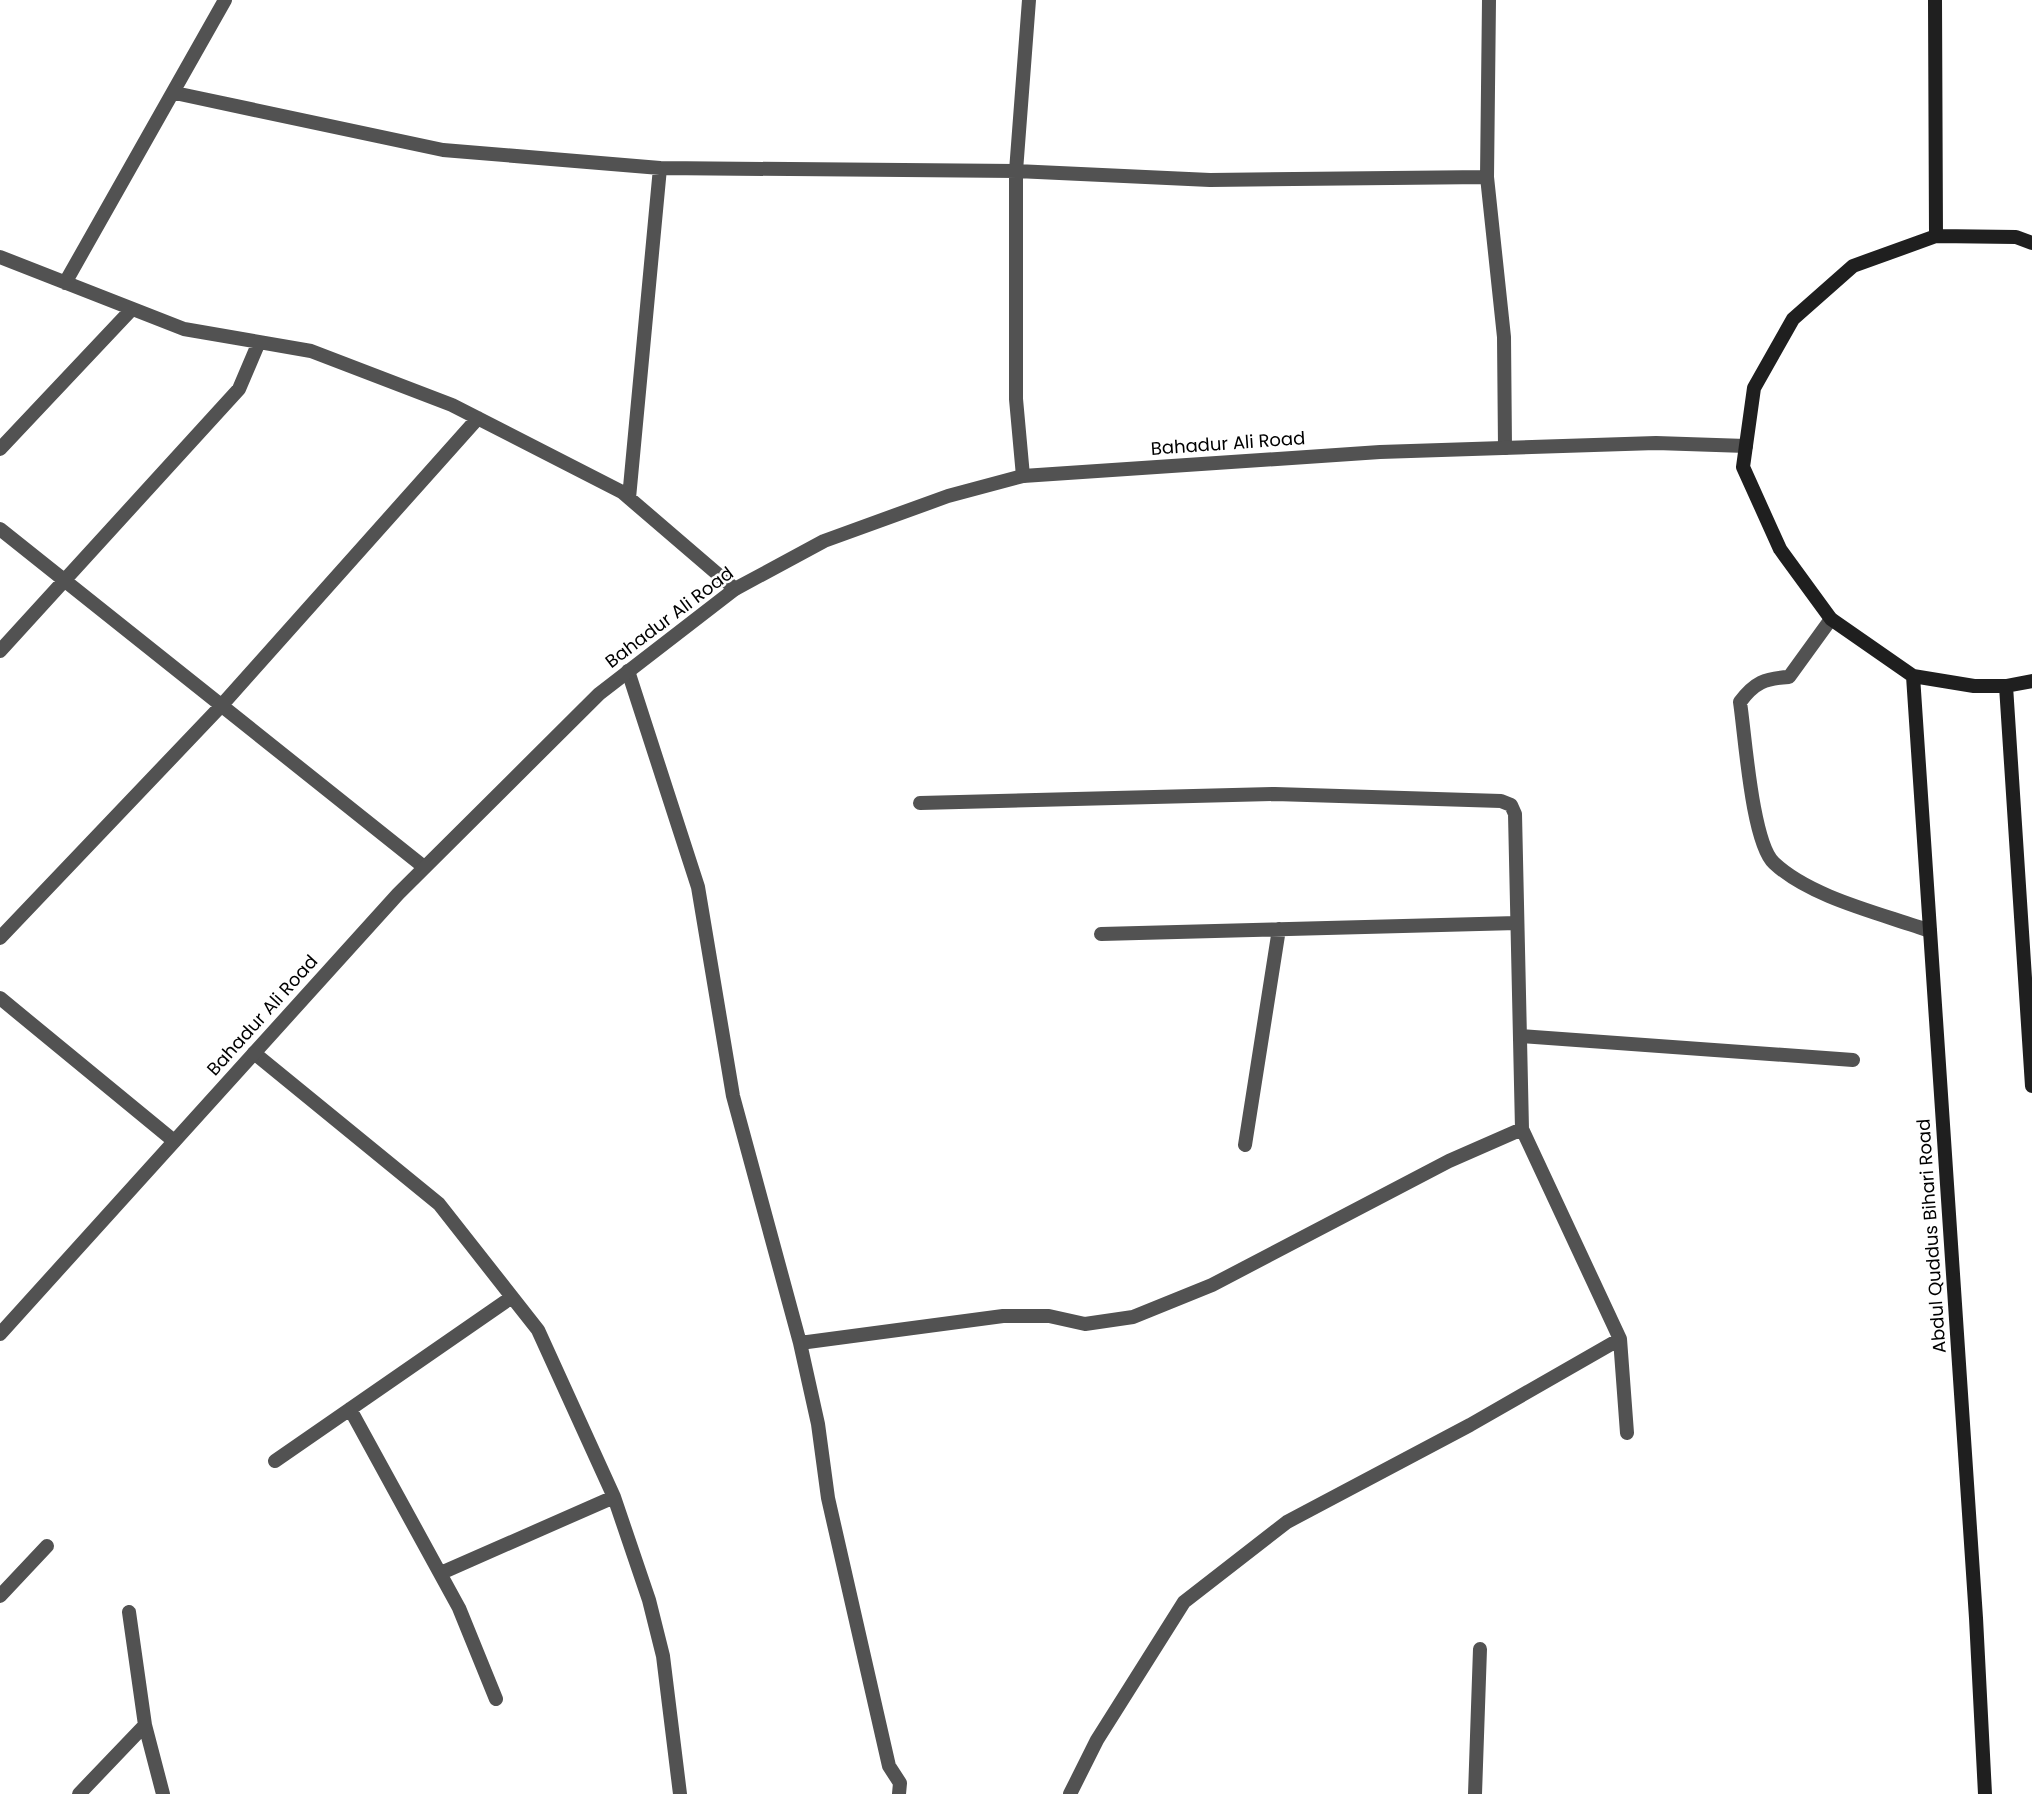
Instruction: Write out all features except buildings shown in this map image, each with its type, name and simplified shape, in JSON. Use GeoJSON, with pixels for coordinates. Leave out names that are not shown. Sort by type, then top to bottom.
{"type":"FeatureCollection","features":[{"type":"Feature","properties":{"kind":"main road"},"geometry":{"type":"LineString","coordinates":[[1935,0],[1936,236]]}},
{"type":"Feature","properties":{"kind":"main road"},"geometry":{"type":"LineString","coordinates":[[2032,243],[2016,237],[1936,236],[1853,266],[1793,319],[1754,388],[1743,467],[1780,550],[1831,620],[1913,676],[1973,686],[2006,686],[2032,681]]}},
{"type":"Feature","properties":{"kind":"main road","name":"Abdul Quddus Bihari Road"},"geometry":{"type":"LineString","coordinates":[[1913,676],[1976,1618],[1985,1794]]}},
{"type":"Feature","properties":{"kind":"main road"},"geometry":{"type":"LineString","coordinates":[[2006,686],[2032,1086]]}},
{"type":"Feature","properties":{"kind":"street"},"geometry":{"type":"LineString","coordinates":[[65,283],[225,0]]}},
{"type":"Feature","properties":{"kind":"street"},"geometry":{"type":"LineString","coordinates":[[1023,475],[1016,399],[1016,171],[1029,0]]}},
{"type":"Feature","properties":{"kind":"street"},"geometry":{"type":"LineString","coordinates":[[1489,0],[1487,177],[1504,337],[1506,448]]}},
{"type":"Feature","properties":{"kind":"street"},"geometry":{"type":"LineString","coordinates":[[174,93],[443,150],[660,168],[1016,171],[1210,180],[1487,177]]}},
{"type":"Feature","properties":{"kind":"street"},"geometry":{"type":"LineString","coordinates":[[629,498],[660,168]]}},
{"type":"Feature","properties":{"kind":"street"},"geometry":{"type":"LineString","coordinates":[[3,262],[184,329],[311,351],[452,405],[629,498],[735,589]]}},
{"type":"Feature","properties":{"kind":"street"},"geometry":{"type":"LineString","coordinates":[[0,449],[132,309]]}},
{"type":"Feature","properties":{"kind":"street"},"geometry":{"type":"LineString","coordinates":[[0,651],[239,389],[260,342]]}},
{"type":"Feature","properties":{"kind":"street"},"geometry":{"type":"LineString","coordinates":[[0,939],[221,706],[478,418]]}},
{"type":"Feature","properties":{"kind":"street","name":"Bahadur Ali Road"},"geometry":{"type":"LineString","coordinates":[[0,1334],[424,867],[599,694],[735,589],[824,541],[948,496],[1023,475],[1380,452],[1656,443],[1746,446]]}},
{"type":"Feature","properties":{"kind":"street"},"geometry":{"type":"LineString","coordinates":[[0,529],[424,867]]}},
{"type":"Feature","properties":{"kind":"street"},"geometry":{"type":"LineString","coordinates":[[1831,620],[1789,677],[1769,678],[1752,686],[1740,702],[1753,797],[1764,847],[1773,862],[1820,892],[1930,930]]}},
{"type":"Feature","properties":{"kind":"street"},"geometry":{"type":"LineString","coordinates":[[628,671],[698,887],[733,1096],[800,1343],[818,1424],[828,1498],[848,1591],[889,1766],[900,1783],[899,1794]]}},
{"type":"Feature","properties":{"kind":"street"},"geometry":{"type":"LineString","coordinates":[[920,803],[1275,794],[1501,801],[1511,805],[1515,814],[1522,1129],[1620,1339],[1627,1433]]}},
{"type":"Feature","properties":{"kind":"street"},"geometry":{"type":"LineString","coordinates":[[1101,934],[1517,923]]}},
{"type":"Feature","properties":{"kind":"street"},"geometry":{"type":"LineString","coordinates":[[1245,1144],[1279,929]]}},
{"type":"Feature","properties":{"kind":"street"},"geometry":{"type":"LineString","coordinates":[[0,998],[174,1141]]}},
{"type":"Feature","properties":{"kind":"street"},"geometry":{"type":"LineString","coordinates":[[1520,1036],[1853,1060]]}},
{"type":"Feature","properties":{"kind":"street"},"geometry":{"type":"LineString","coordinates":[[254,1053],[439,1204],[538,1330],[614,1497],[649,1600],[663,1656],[680,1794]]}},
{"type":"Feature","properties":{"kind":"street"},"geometry":{"type":"LineString","coordinates":[[800,1343],[1003,1315],[1049,1316],[1086,1324],[1133,1317],[1212,1285],[1449,1161],[1522,1129]]}},
{"type":"Feature","properties":{"kind":"street"},"geometry":{"type":"LineString","coordinates":[[275,1461],[512,1297]]}},
{"type":"Feature","properties":{"kind":"street"},"geometry":{"type":"LineString","coordinates":[[1069,1794],[1097,1740],[1184,1602],[1287,1522],[1470,1425],[1620,1339]]}},
{"type":"Feature","properties":{"kind":"street"},"geometry":{"type":"LineString","coordinates":[[350,1409],[459,1608],[496,1699]]}},
{"type":"Feature","properties":{"kind":"street"},"geometry":{"type":"LineString","coordinates":[[440,1573],[614,1497]]}},
{"type":"Feature","properties":{"kind":"street"},"geometry":{"type":"LineString","coordinates":[[0,1596],[47,1546]]}},
{"type":"Feature","properties":{"kind":"street"},"geometry":{"type":"LineString","coordinates":[[129,1612],[145,1725],[163,1794]]}},
{"type":"Feature","properties":{"kind":"street"},"geometry":{"type":"LineString","coordinates":[[1475,1794],[1480,1649]]}},
{"type":"Feature","properties":{"kind":"street"},"geometry":{"type":"LineString","coordinates":[[79,1794],[145,1725]]}}]}
